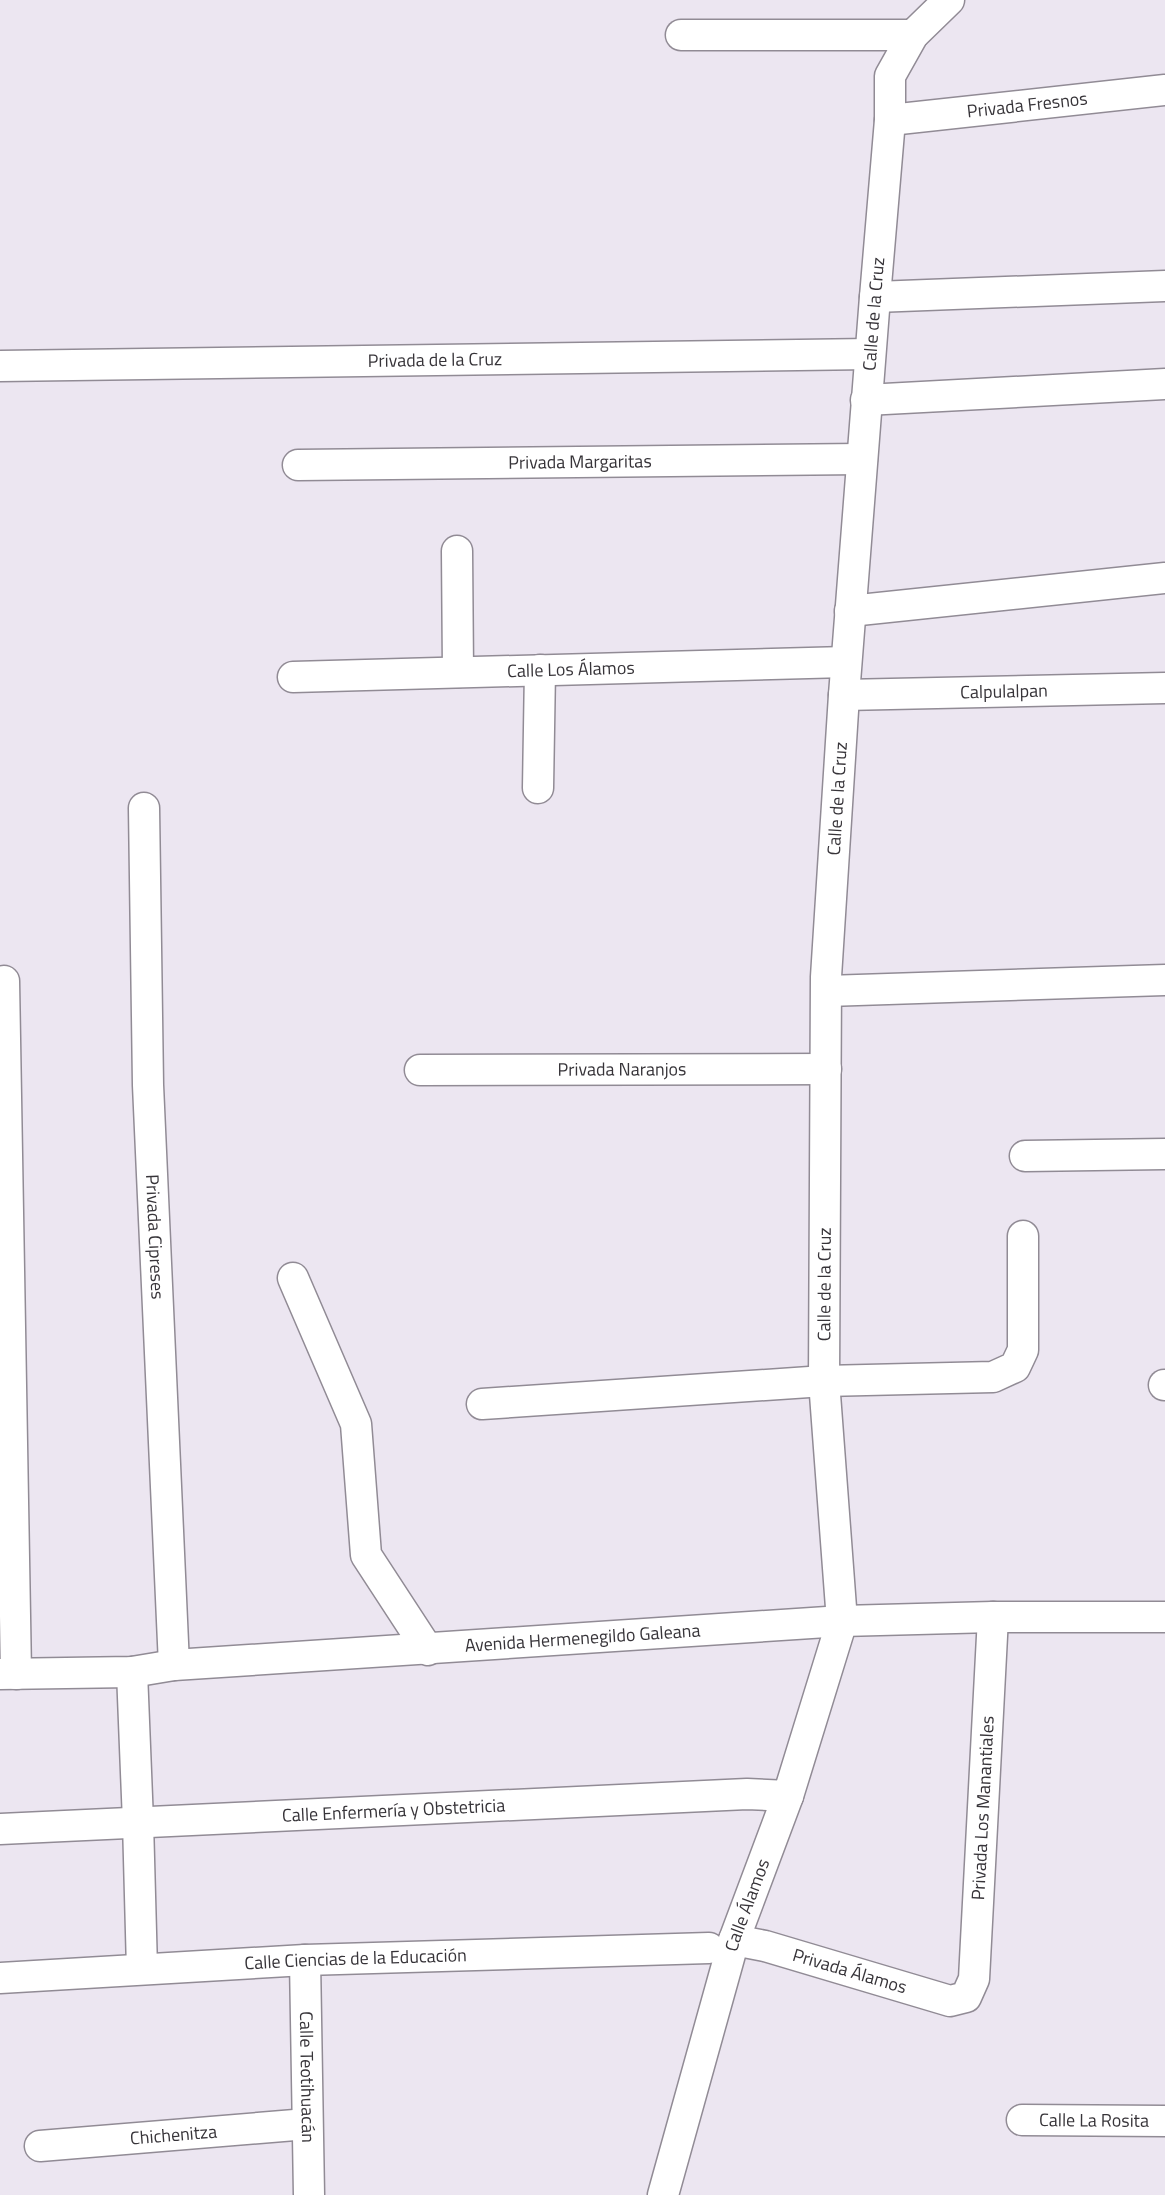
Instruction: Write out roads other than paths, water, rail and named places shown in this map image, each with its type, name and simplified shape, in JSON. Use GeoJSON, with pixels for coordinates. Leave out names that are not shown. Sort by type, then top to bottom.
{"type":"FeatureCollection","features":[{"type":"Feature","properties":{"kind":"street","name":"Calle de la Cruz"},"geometry":{"type":"LineString","coordinates":[[843,1621],[824,1381],[827,991],[846,662],[890,120],[890,76],[913,35],[949,0]]}},
{"type":"Feature","properties":{"kind":"street"},"geometry":{"type":"LineString","coordinates":[[681,35],[913,35]]}},
{"type":"Feature","properties":{"kind":"street","name":"Privada Fresnos"},"geometry":{"type":"LineString","coordinates":[[890,120],[1165,90]]}},
{"type":"Feature","properties":{"kind":"street"},"geometry":{"type":"LineString","coordinates":[[874,297],[1165,286]]}},
{"type":"Feature","properties":{"kind":"street","name":"Privada de la Cruz"},"geometry":{"type":"LineString","coordinates":[[0,366],[870,354]]}},
{"type":"Feature","properties":{"kind":"street"},"geometry":{"type":"LineString","coordinates":[[866,400],[1165,384]]}},
{"type":"Feature","properties":{"kind":"street","name":"Privada Margaritas"},"geometry":{"type":"LineString","coordinates":[[298,465],[862,459]]}},
{"type":"Feature","properties":{"kind":"street"},"geometry":{"type":"LineString","coordinates":[[457,551],[458,672]]}},
{"type":"Feature","properties":{"kind":"street"},"geometry":{"type":"LineString","coordinates":[[850,611],[1165,578]]}},
{"type":"Feature","properties":{"kind":"street","name":"Calle Los Álamos"},"geometry":{"type":"LineString","coordinates":[[293,677],[846,662]]}},
{"type":"Feature","properties":{"kind":"street"},"geometry":{"type":"LineString","coordinates":[[538,788],[540,670]]}},
{"type":"Feature","properties":{"kind":"street","name":"Calpulalpan"},"geometry":{"type":"LineString","coordinates":[[844,695],[1165,688]]}},
{"type":"Feature","properties":{"kind":"street","name":"Privada Cipreses"},"geometry":{"type":"LineString","coordinates":[[144,808],[148,1085],[174,1665]]}},
{"type":"Feature","properties":{"kind":"street"},"geometry":{"type":"LineString","coordinates":[[827,991],[1165,980]]}},
{"type":"Feature","properties":{"kind":"street"},"geometry":{"type":"LineString","coordinates":[[4,981],[8,1674]]}},
{"type":"Feature","properties":{"kind":"street","name":"Privada Naranjos"},"geometry":{"type":"LineString","coordinates":[[420,1070],[826,1069]]}},
{"type":"Feature","properties":{"kind":"street"},"geometry":{"type":"LineString","coordinates":[[1025,1156],[1165,1154]]}},
{"type":"Feature","properties":{"kind":"street"},"geometry":{"type":"LineString","coordinates":[[482,1404],[824,1381],[993,1377],[1015,1367],[1023,1350],[1023,1236]]}},
{"type":"Feature","properties":{"kind":"street"},"geometry":{"type":"LineString","coordinates":[[293,1278],[356,1425],[366,1555],[428,1650]]}},
{"type":"Feature","properties":{"kind":"street","name":"Avenida Hermenegildo Galeana"},"geometry":{"type":"LineString","coordinates":[[8,1674],[132,1672],[174,1665],[843,1621],[993,1617],[1165,1617]]}},
{"type":"Feature","properties":{"kind":"street","name":"Privada Los Manantiales"},"geometry":{"type":"LineString","coordinates":[[966,1997],[974,1979],[993,1617]]}},
{"type":"Feature","properties":{"kind":"street","name":"Calle Álamos"},"geometry":{"type":"LineString","coordinates":[[663,2195],[721,1944],[788,1796],[843,1621]]}},
{"type":"Feature","properties":{"kind":"street"},"geometry":{"type":"LineString","coordinates":[[132,1672],[142,1969]]}},
{"type":"Feature","properties":{"kind":"street","name":"Calle Enfermería y Obstetricia"},"geometry":{"type":"LineString","coordinates":[[0,1829],[747,1794],[788,1796]]}},
{"type":"Feature","properties":{"kind":"street","name":"Privada Álamos"},"geometry":{"type":"LineString","coordinates":[[721,1944],[765,1946],[950,2001],[966,1997]]}},
{"type":"Feature","properties":{"kind":"street","name":"Calle Ciencias de la Educación"},"geometry":{"type":"LineString","coordinates":[[0,1978],[305,1960],[721,1944]]}},
{"type":"Feature","properties":{"kind":"street","name":"Calle Teotihuacán"},"geometry":{"type":"LineString","coordinates":[[305,1960],[309,2195]]}},
{"type":"Feature","properties":{"kind":"street","name":"Calle La Rosita"},"geometry":{"type":"LineString","coordinates":[[1022,2120],[1165,2121]]}},
{"type":"Feature","properties":{"kind":"street","name":"Chichenitza"},"geometry":{"type":"LineString","coordinates":[[40,2146],[307,2124]]}}]}
